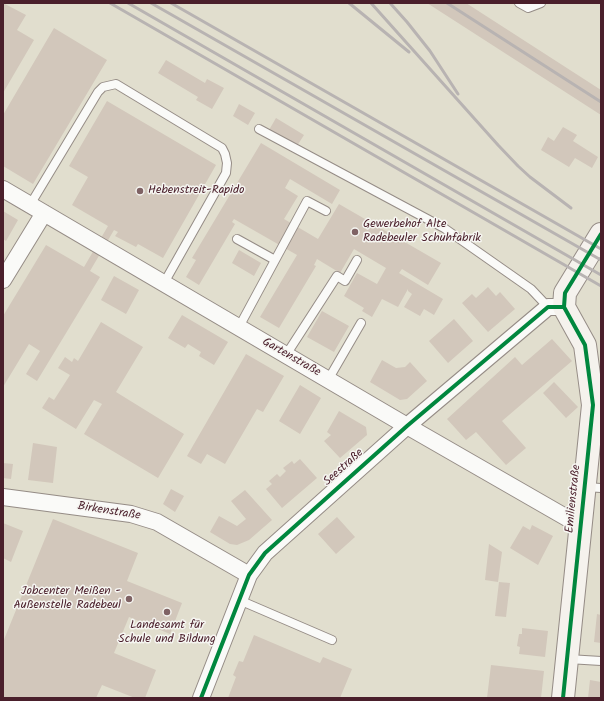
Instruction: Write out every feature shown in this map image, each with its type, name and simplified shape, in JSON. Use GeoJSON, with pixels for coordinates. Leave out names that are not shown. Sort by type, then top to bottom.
{"type":"FeatureCollection","features":[{"type":"Feature","properties":{"kind":"street","name":"Gartenstraße"},"geometry":{"type":"LineString","coordinates":[[3,189],[328,380],[581,526]]}},
{"type":"Feature","properties":{"kind":"street"},"geometry":{"type":"LineString","coordinates":[[3,280],[37,209]]}},
{"type":"Feature","properties":{"kind":"street"},"geometry":{"type":"LineString","coordinates":[[556,307],[601,234]]}},
{"type":"Feature","properties":{"kind":"street","name":"Seestraße"},"geometry":{"type":"LineString","coordinates":[[201,698],[249,574],[265,553],[407,426],[556,307]]}},
{"type":"Feature","properties":{"kind":"street","name":"Emilienstraße"},"geometry":{"type":"LineString","coordinates":[[556,307],[585,345],[593,405],[593,488],[581,526],[563,698]]}},
{"type":"Feature","properties":{"kind":"street","name":"Birkenstraße"},"geometry":{"type":"LineString","coordinates":[[3,497],[131,514],[157,522],[249,574]]}},
{"type":"Feature","properties":{"kind":"lane"},"geometry":{"type":"LineString","coordinates":[[519,3],[528,8],[541,3]]}},
{"type":"Feature","properties":{"kind":"lane"},"geometry":{"type":"LineString","coordinates":[[37,209],[98,92],[103,87],[116,84],[222,148],[225,154],[227,163],[226,173],[164,283]]}},
{"type":"Feature","properties":{"kind":"lane"},"geometry":{"type":"LineString","coordinates":[[259,129],[444,228],[556,307]]}},
{"type":"Feature","properties":{"kind":"lane"},"geometry":{"type":"LineString","coordinates":[[239,327],[307,201],[326,212]]}},
{"type":"Feature","properties":{"kind":"lane"},"geometry":{"type":"LineString","coordinates":[[237,239],[275,260]]}},
{"type":"Feature","properties":{"kind":"lane"},"geometry":{"type":"LineString","coordinates":[[286,355],[337,276],[345,281],[356,260]]}},
{"type":"Feature","properties":{"kind":"lane"},"geometry":{"type":"LineString","coordinates":[[328,380],[361,323]]}},
{"type":"Feature","properties":{"kind":"lane"},"geometry":{"type":"LineString","coordinates":[[239,600],[332,640]]}},
{"type":"Feature","properties":{"kind":"lane"},"geometry":{"type":"LineString","coordinates":[[567,659],[601,661]]}},
{"type":"Feature","properties":{"kind":"building"},"geometry":{"type":"Polygon","coordinates":[[[3,3],[26,15],[17,30],[34,40],[3,93],[3,3]]]}},
{"type":"Feature","properties":{"kind":"building"},"geometry":{"type":"Polygon","coordinates":[[[427,3],[466,3],[601,90],[601,115],[427,3]]]}},
{"type":"Feature","properties":{"kind":"building"},"geometry":{"type":"Polygon","coordinates":[[[54,28],[107,60],[33,184],[3,166],[3,115],[54,28]]]}},
{"type":"Feature","properties":{"kind":"building"},"geometry":{"type":"Polygon","coordinates":[[[166,60],[205,83],[207,79],[224,88],[212,109],[196,100],[198,97],[158,73],[166,60]]]}},
{"type":"Feature","properties":{"kind":"building","name":"Hebenstreit-Rapido"},"geometry":{"type":"Polygon","coordinates":[[[107,101],[216,165],[163,258],[138,244],[136,247],[115,236],[118,232],[114,230],[90,271],[100,277],[37,381],[26,374],[40,351],[29,344],[3,387],[3,316],[46,245],[84,267],[108,226],[72,205],[88,177],[69,166],[107,101]]]}},
{"type":"Feature","properties":{"kind":"building"},"geometry":{"type":"Polygon","coordinates":[[[239,104],[255,113],[248,125],[233,116],[239,104]]]}},
{"type":"Feature","properties":{"kind":"building"},"geometry":{"type":"Polygon","coordinates":[[[276,118],[304,135],[297,146],[269,130],[276,118]]]}},
{"type":"Feature","properties":{"kind":"building"},"geometry":{"type":"Polygon","coordinates":[[[563,127],[577,135],[573,141],[598,157],[592,168],[575,158],[569,167],[541,150],[548,137],[554,141],[563,127]]]}},
{"type":"Feature","properties":{"kind":"building"},"geometry":{"type":"Polygon","coordinates":[[[261,143],[340,190],[332,204],[290,179],[285,188],[298,196],[284,219],[318,239],[339,204],[441,263],[428,285],[402,269],[399,273],[443,299],[434,315],[424,309],[420,316],[404,307],[412,294],[408,291],[408,289],[398,307],[382,299],[372,317],[362,311],[364,308],[344,296],[357,273],[377,284],[386,268],[354,249],[340,273],[317,259],[314,265],[316,266],[279,328],[260,317],[297,255],[234,219],[232,222],[235,224],[199,285],[186,277],[196,260],[192,258],[261,143]]]}},
{"type":"Feature","properties":{"kind":"building"},"geometry":{"type":"Polygon","coordinates":[[[3,211],[18,220],[6,241],[3,239],[3,211]]]}},
{"type":"Feature","properties":{"kind":"building"},"geometry":{"type":"Polygon","coordinates":[[[239,250],[261,263],[254,276],[232,263],[239,250]]]}},
{"type":"Feature","properties":{"kind":"building"},"geometry":{"type":"Polygon","coordinates":[[[114,276],[139,290],[126,314],[101,300],[114,276]]]}},
{"type":"Feature","properties":{"kind":"building"},"geometry":{"type":"Polygon","coordinates":[[[488,287],[496,296],[500,292],[515,309],[488,332],[462,303],[472,294],[476,298],[488,287]]]}},
{"type":"Feature","properties":{"kind":"building"},"geometry":{"type":"Polygon","coordinates":[[[322,311],[349,326],[334,352],[307,337],[322,311]]]}},
{"type":"Feature","properties":{"kind":"building"},"geometry":{"type":"Polygon","coordinates":[[[182,315],[228,342],[214,365],[199,356],[201,352],[188,344],[185,348],[168,338],[182,315]]]}},
{"type":"Feature","properties":{"kind":"building"},"geometry":{"type":"Polygon","coordinates":[[[454,319],[473,341],[448,363],[429,341],[454,319]]]}},
{"type":"Feature","properties":{"kind":"building"},"geometry":{"type":"Polygon","coordinates":[[[101,322],[143,347],[116,392],[184,434],[158,478],[84,434],[102,404],[94,400],[76,429],[42,408],[49,397],[54,400],[70,375],[58,368],[65,357],[72,362],[74,358],[78,361],[101,322]]]}},
{"type":"Feature","properties":{"kind":"building"},"geometry":{"type":"Polygon","coordinates":[[[552,339],[572,361],[502,421],[526,448],[506,465],[476,432],[466,440],[447,419],[515,357],[522,365],[552,339]]]}},
{"type":"Feature","properties":{"kind":"building"},"geometry":{"type":"Polygon","coordinates":[[[246,354],[284,376],[263,412],[257,409],[225,464],[207,454],[201,464],[187,456],[246,354]]]}},
{"type":"Feature","properties":{"kind":"building"},"geometry":{"type":"Polygon","coordinates":[[[382,360],[396,368],[405,367],[410,362],[427,381],[407,399],[400,400],[370,382],[382,360]]]}},
{"type":"Feature","properties":{"kind":"building"},"geometry":{"type":"Polygon","coordinates":[[[554,382],[578,407],[566,418],[543,393],[554,382]]]}},
{"type":"Feature","properties":{"kind":"building"},"geometry":{"type":"Polygon","coordinates":[[[300,385],[321,398],[300,434],[279,421],[300,385]]]}},
{"type":"Feature","properties":{"kind":"building"},"geometry":{"type":"Polygon","coordinates":[[[339,411],[366,427],[367,435],[340,458],[324,441],[331,435],[327,432],[339,411]]]}},
{"type":"Feature","properties":{"kind":"building"},"geometry":{"type":"Polygon","coordinates":[[[33,443],[57,447],[53,483],[28,480],[33,443]]]}},
{"type":"Feature","properties":{"kind":"building"},"geometry":{"type":"Polygon","coordinates":[[[300,459],[317,478],[282,508],[266,489],[272,484],[269,481],[277,474],[280,477],[286,471],[283,468],[292,461],[294,464],[300,459]]]}},
{"type":"Feature","properties":{"kind":"building"},"geometry":{"type":"Polygon","coordinates":[[[3,463],[13,464],[11,479],[3,478],[3,463]]]}},
{"type":"Feature","properties":{"kind":"building"},"geometry":{"type":"Polygon","coordinates":[[[171,489],[184,496],[175,512],[163,504],[171,489]]]}},
{"type":"Feature","properties":{"kind":"building"},"geometry":{"type":"Polygon","coordinates":[[[245,490],[272,520],[249,540],[237,545],[230,544],[210,532],[219,516],[237,526],[246,519],[231,501],[245,490]]]}},
{"type":"Feature","properties":{"kind":"building"},"geometry":{"type":"Polygon","coordinates":[[[337,517],[355,537],[336,554],[318,534],[337,517]]]}},
{"type":"Feature","properties":{"kind":"building"},"geometry":{"type":"Polygon","coordinates":[[[53,519],[138,553],[127,581],[182,603],[170,634],[129,617],[114,653],[156,670],[145,698],[135,698],[102,685],[96,698],[3,698],[3,642],[53,519]]]}},
{"type":"Feature","properties":{"kind":"building"},"geometry":{"type":"Polygon","coordinates":[[[3,523],[23,531],[11,562],[3,558],[3,523]]]}},
{"type":"Feature","properties":{"kind":"building"},"geometry":{"type":"Polygon","coordinates":[[[532,525],[553,536],[538,565],[510,548],[523,526],[530,530],[532,525]]]}},
{"type":"Feature","properties":{"kind":"building"},"geometry":{"type":"Polygon","coordinates":[[[489,544],[502,552],[498,582],[485,580],[489,544]]]}},
{"type":"Feature","properties":{"kind":"building"},"geometry":{"type":"Polygon","coordinates":[[[499,582],[510,583],[506,617],[495,616],[499,582]]]}},
{"type":"Feature","properties":{"kind":"building"},"geometry":{"type":"Polygon","coordinates":[[[597,614],[601,615],[601,643],[594,642],[597,614]]]}},
{"type":"Feature","properties":{"kind":"building"},"geometry":{"type":"Polygon","coordinates":[[[522,628],[548,631],[545,657],[519,654],[520,647],[517,646],[519,634],[522,634],[522,628]]]}},
{"type":"Feature","properties":{"kind":"building"},"geometry":{"type":"Polygon","coordinates":[[[254,635],[320,663],[323,657],[352,669],[340,698],[228,698],[236,677],[233,675],[239,661],[243,662],[254,635]]]}},
{"type":"Feature","properties":{"kind":"building"},"geometry":{"type":"Polygon","coordinates":[[[491,665],[544,671],[541,698],[487,698],[491,665]]]}},
{"type":"Feature","properties":{"kind":"building"},"geometry":{"type":"Polygon","coordinates":[[[590,680],[601,682],[601,698],[588,698],[590,680]]]}},
{"type":"Feature","properties":{"kind":"railway"},"geometry":{"type":"LineString","coordinates":[[110,3],[601,286]]}},
{"type":"Feature","properties":{"kind":"railway"},"geometry":{"type":"LineString","coordinates":[[128,3],[601,275]]}},
{"type":"Feature","properties":{"kind":"railway"},"geometry":{"type":"LineString","coordinates":[[151,3],[601,260]]}},
{"type":"Feature","properties":{"kind":"railway"},"geometry":{"type":"LineString","coordinates":[[171,3],[601,249]]}},
{"type":"Feature","properties":{"kind":"railway"},"geometry":{"type":"LineString","coordinates":[[349,3],[409,52]]}},
{"type":"Feature","properties":{"kind":"railway"},"geometry":{"type":"LineString","coordinates":[[371,3],[518,166],[571,208]]}},
{"type":"Feature","properties":{"kind":"railway"},"geometry":{"type":"LineString","coordinates":[[390,3],[430,51],[458,94]]}},
{"type":"Feature","properties":{"kind":"railway"},"geometry":{"type":"LineString","coordinates":[[447,3],[601,102]]}},
{"type":"Feature","properties":{"kind":"cycle path"},"geometry":{"type":"LineString","coordinates":[[564,307],[565,293],[601,234]]}},
{"type":"Feature","properties":{"kind":"cycle path"},"geometry":{"type":"LineString","coordinates":[[201,698],[249,575],[265,553],[407,426],[548,307],[564,307]]}},
{"type":"Feature","properties":{"kind":"cycle path"},"geometry":{"type":"LineString","coordinates":[[563,698],[593,405],[585,345],[564,307]]}},
{"type":"Feature","properties":{"kind":"place","name":"Hebenstreit-Rapido"},"geometry":{"type":"Point","coordinates":[140,191]}},
{"type":"Feature","properties":{"kind":"place","name":"Gewerbehof Alte Radebeuler Schuhfabrik"},"geometry":{"type":"Point","coordinates":[355,232]}},
{"type":"Feature","properties":{"kind":"place","name":"Jobcenter Meißen - Außenstelle Radebeul"},"geometry":{"type":"Point","coordinates":[129,599]}},
{"type":"Feature","properties":{"kind":"place","name":"Landesamt für Schule und Bildung"},"geometry":{"type":"Point","coordinates":[167,612]}}]}
